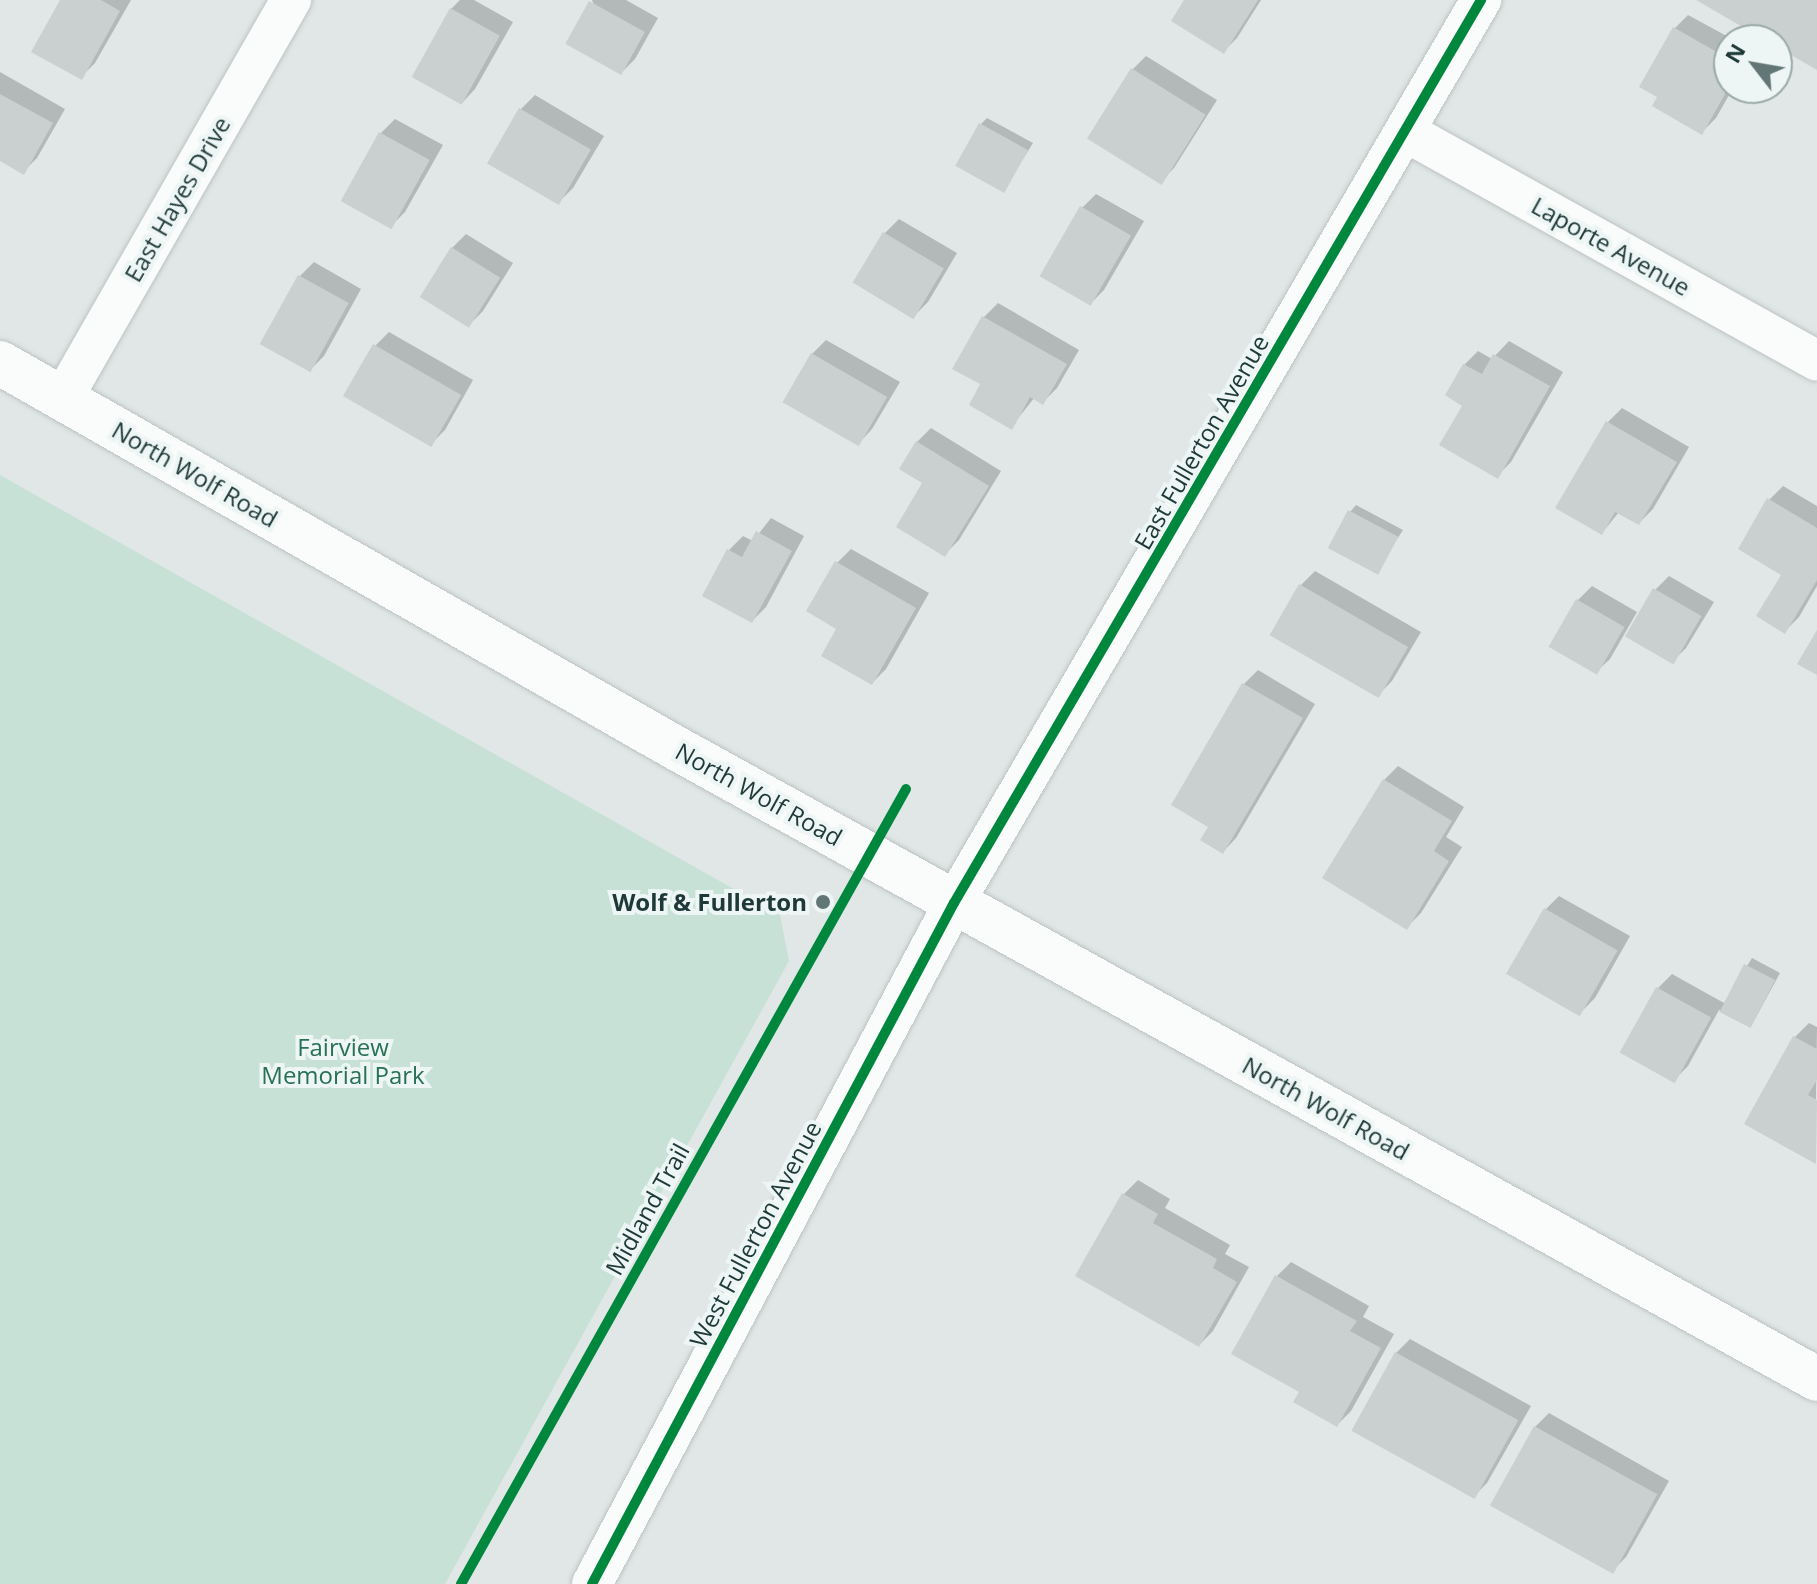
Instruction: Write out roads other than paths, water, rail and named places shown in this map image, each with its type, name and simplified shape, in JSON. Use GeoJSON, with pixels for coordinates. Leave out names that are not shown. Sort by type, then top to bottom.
{"type":"FeatureCollection","features":[{"type":"Feature","properties":{"kind":"main road","name":"North Wolf Road"},"geometry":{"type":"LineString","coordinates":[[0,363],[674,747],[1817,1379]]}},
{"type":"Feature","properties":{"kind":"street","name":"East Hayes Drive"},"geometry":{"type":"LineString","coordinates":[[63,398],[291,0]]}},
{"type":"Feature","properties":{"kind":"street","name":"East Fullerton Avenue"},"geometry":{"type":"LineString","coordinates":[[954,903],[1481,0]]}},
{"type":"Feature","properties":{"kind":"street","name":"Laporte Avenue"},"geometry":{"type":"LineString","coordinates":[[1406,132],[1817,361]]}},
{"type":"Feature","properties":{"kind":"street","name":"West Fullerton Avenue"},"geometry":{"type":"LineString","coordinates":[[592,1584],[954,903]]}},
{"type":"Feature","properties":{"kind":"place","name":"Wolf & Fullerton"},"geometry":{"type":"Point","coordinates":[823,902]}},
{"type":"Feature","properties":{"kind":"park label","name":"Fairview Memorial Park"},"geometry":{"type":"Point","coordinates":[343,1061]}}]}
